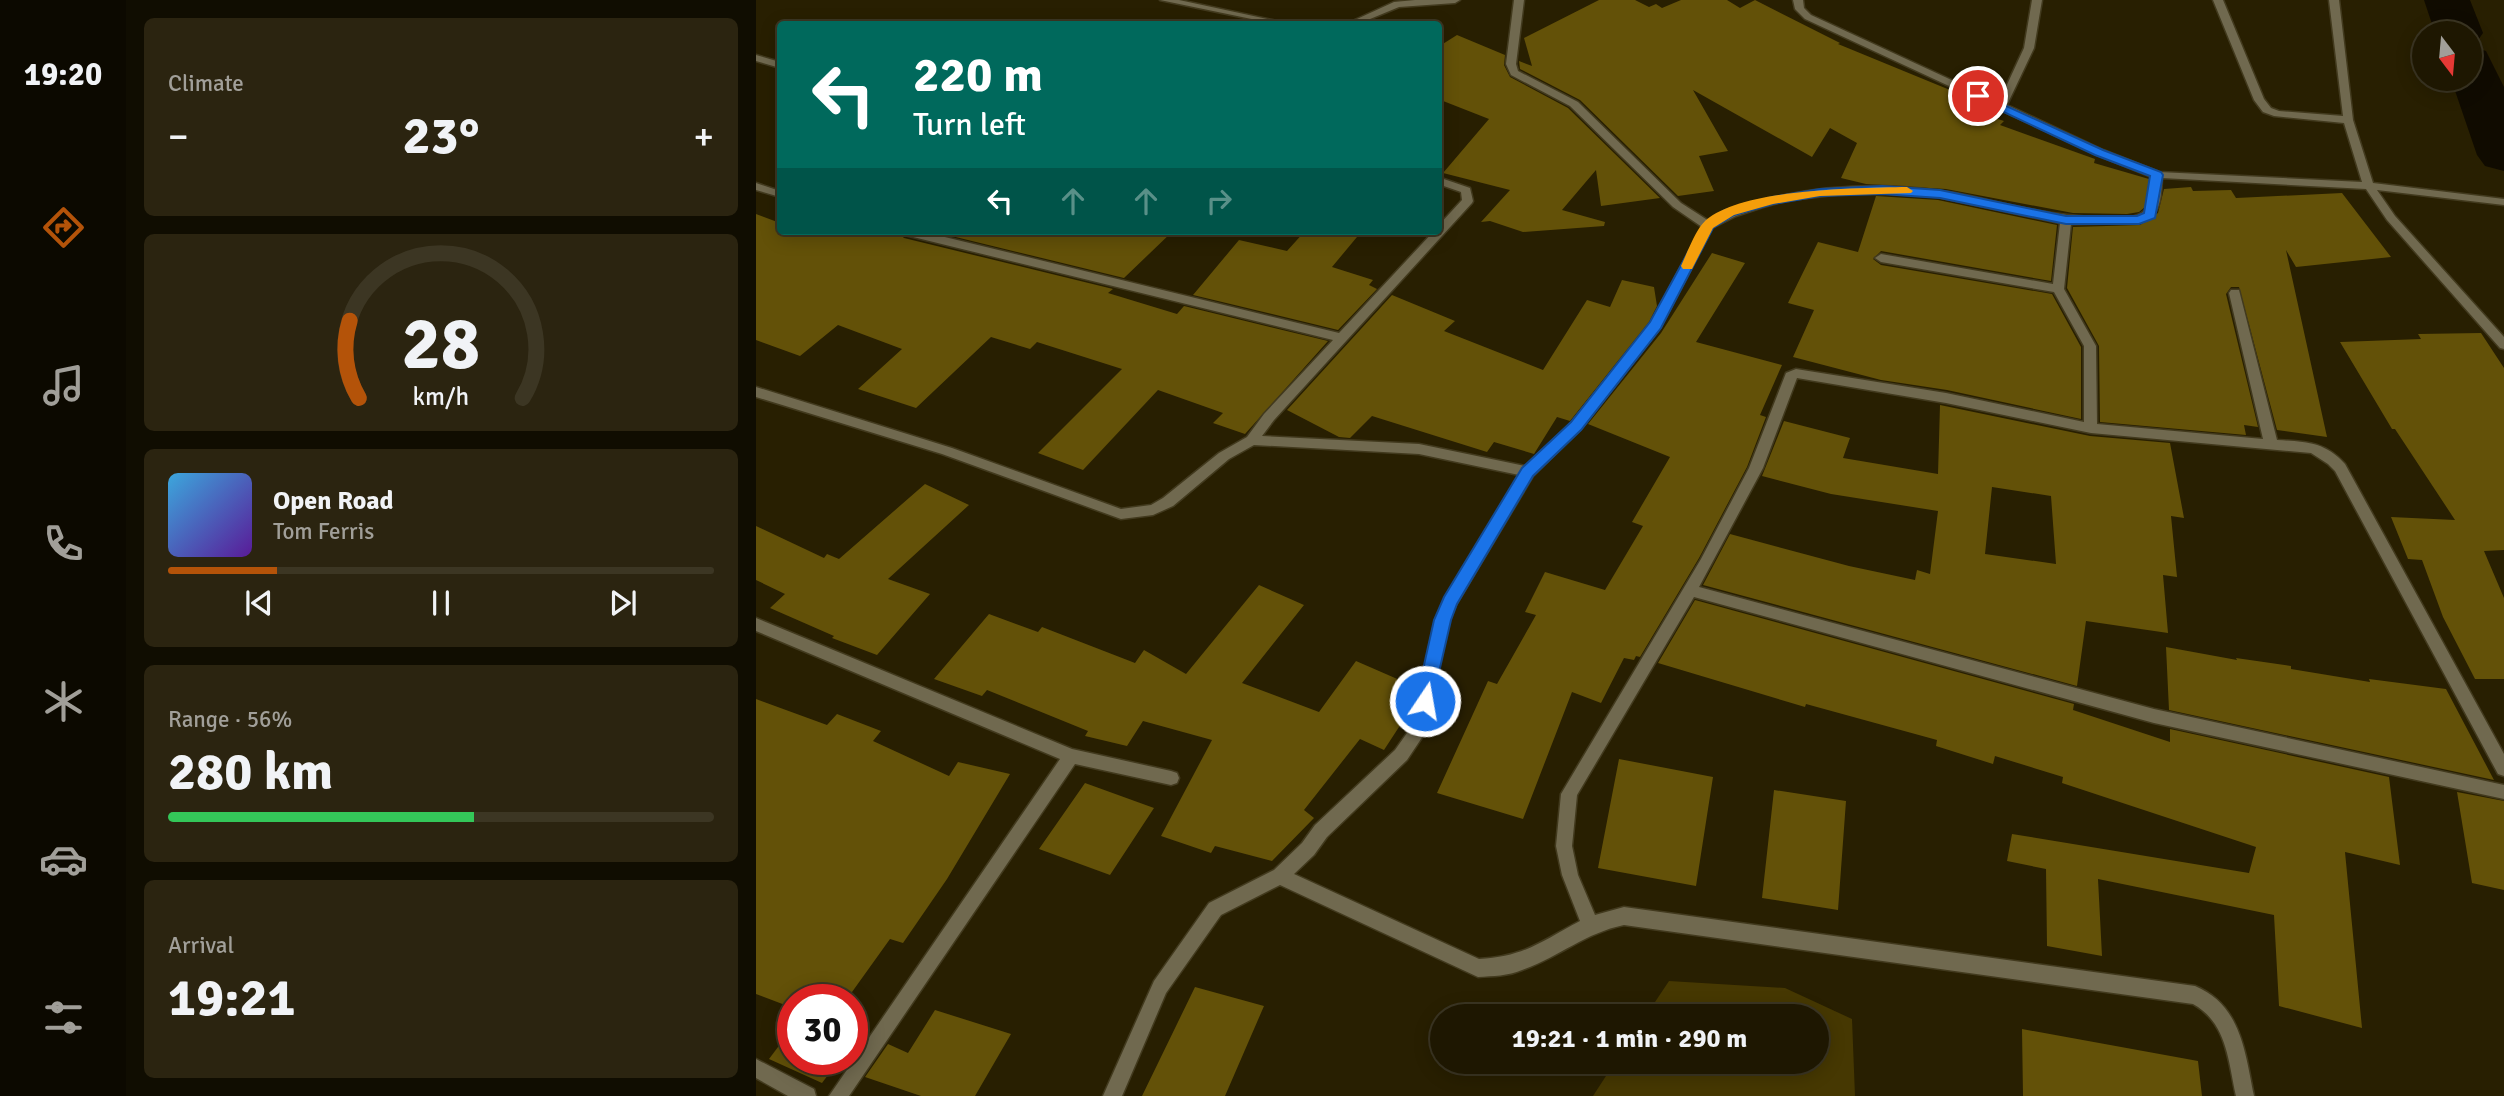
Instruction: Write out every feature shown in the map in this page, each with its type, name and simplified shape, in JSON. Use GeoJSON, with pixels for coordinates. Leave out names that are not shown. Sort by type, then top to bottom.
{"type":"FeatureCollection","features":[{"type":"Feature","properties":{"kind":"street"},"geometry":{"type":"LineString","coordinates":[[1165,0],[1271,21]]}},
{"type":"Feature","properties":{"kind":"street"},"geometry":{"type":"LineString","coordinates":[[1359,21],[1397,4],[1455,0]]}},
{"type":"Feature","properties":{"kind":"street"},"geometry":{"type":"LineString","coordinates":[[1519,0],[1511,64],[1514,73],[1574,104],[1677,205],[1708,226]]}},
{"type":"Feature","properties":{"kind":"street"},"geometry":{"type":"LineString","coordinates":[[1798,0],[1800,9],[1808,17],[2099,152],[2157,175],[2395,188],[2504,202]]}},
{"type":"Feature","properties":{"kind":"street"},"geometry":{"type":"LineString","coordinates":[[2001,107],[2029,48],[2037,0]]}},
{"type":"Feature","properties":{"kind":"street"},"geometry":{"type":"LineString","coordinates":[[2218,0],[2259,100],[2267,110],[2277,114],[2348,120]]}},
{"type":"Feature","properties":{"kind":"street"},"geometry":{"type":"LineString","coordinates":[[2333,0],[2348,120],[2369,186],[2391,218],[2504,345]]}},
{"type":"Feature","properties":{"kind":"street"},"geometry":{"type":"LineString","coordinates":[[756,58],[777,64]]}},
{"type":"Feature","properties":{"kind":"street"},"geometry":{"type":"LineString","coordinates":[[1112,1096],[1160,987],[1215,909],[1288,879],[1321,831],[1401,755],[1412,740],[1419,728],[1443,620],[1450,602],[1528,472],[1576,426],[1656,325],[1708,226],[1730,213],[1772,201],[1820,192],[1917,191],[2066,220],[2139,220],[2148,217],[2153,211],[2157,175]]}},
{"type":"Feature","properties":{"kind":"street"},"geometry":{"type":"LineString","coordinates":[[1442,182],[1468,193],[1468,201],[1442,229]]}},
{"type":"Feature","properties":{"kind":"street"},"geometry":{"type":"LineString","coordinates":[[756,186],[777,193]]}},
{"type":"Feature","properties":{"kind":"street"},"geometry":{"type":"LineString","coordinates":[[2066,220],[2057,289],[2091,346],[2091,428]]}},
{"type":"Feature","properties":{"kind":"street"},"geometry":{"type":"LineString","coordinates":[[921,235],[1342,338]]}},
{"type":"Feature","properties":{"kind":"street"},"geometry":{"type":"LineString","coordinates":[[756,392],[947,451],[1121,514],[1153,510],[1168,502],[1224,456],[1252,440],[1269,417],[1437,235]]}},
{"type":"Feature","properties":{"kind":"street"},"geometry":{"type":"LineString","coordinates":[[1881,258],[2057,289]]}},
{"type":"Feature","properties":{"kind":"street"},"geometry":{"type":"LineString","coordinates":[[2235,293],[2271,444]]}},
{"type":"Feature","properties":{"kind":"street"},"geometry":{"type":"LineString","coordinates":[[1590,924],[1570,875],[1564,846],[1569,794],[1690,590],[1756,468],[1790,376],[1794,373],[1946,398],[2091,428],[2314,448],[2340,468],[2504,769]]}},
{"type":"Feature","properties":{"kind":"street"},"geometry":{"type":"LineString","coordinates":[[1252,440],[1419,449],[1528,472]]}},
{"type":"Feature","properties":{"kind":"street"},"geometry":{"type":"LineString","coordinates":[[1690,590],[2154,716],[2504,792]]}},
{"type":"Feature","properties":{"kind":"street"},"geometry":{"type":"LineString","coordinates":[[756,624],[1071,756],[1171,778]]}},
{"type":"Feature","properties":{"kind":"street"},"geometry":{"type":"LineString","coordinates":[[838,1096],[1071,756]]}},
{"type":"Feature","properties":{"kind":"street"},"geometry":{"type":"LineString","coordinates":[[1288,879],[1478,968],[1496,969],[1520,965],[1590,924],[1625,916],[2195,995],[2210,1002],[2225,1018],[2234,1038],[2245,1096]]}},
{"type":"Feature","properties":{"kind":"street"},"geometry":{"type":"LineString","coordinates":[[756,1068],[807,1096]]}},
{"type":"Feature","properties":{"kind":"shaded area"},"geometry":{"type":"Polygon","coordinates":[[[1669,981],[1785,988],[1820,1004],[1654,1004],[1669,981]]]}},
{"type":"Feature","properties":{"kind":"shaded area"},"geometry":{"type":"Polygon","coordinates":[[[1829,1008],[1852,1019],[1855,1096],[1593,1096],[1607,1074],[1829,1074],[1829,1008]]]}},
{"type":"Feature","properties":{"kind":"building"},"geometry":{"type":"Polygon","coordinates":[[[1599,0],[1635,0],[1649,7],[1656,4],[1662,8],[1681,0],[1727,0],[1740,8],[1755,0],[1840,43],[1838,44],[1967,97],[1959,106],[2004,121],[2000,125],[2095,159],[2094,163],[2149,179],[2145,207],[2139,212],[2127,214],[2073,213],[1946,189],[1866,184],[1841,178],[1857,143],[1830,128],[1812,157],[1693,90],[1728,151],[1699,156],[1714,191],[1678,196],[1580,100],[1520,69],[1519,61],[1532,66],[1524,38],[1599,0]]]}},
{"type":"Feature","properties":{"kind":"building"},"geometry":{"type":"Polygon","coordinates":[[[1457,35],[1505,55],[1504,65],[1510,77],[1568,108],[1660,198],[1601,206],[1596,170],[1562,210],[1605,222],[1604,226],[1523,232],[1490,221],[1481,222],[1510,190],[1443,173],[1489,119],[1442,101],[1442,44],[1457,35]]]}},
{"type":"Feature","properties":{"kind":"building"},"geometry":{"type":"Polygon","coordinates":[[[2191,187],[2193,191],[2231,190],[2236,198],[2342,193],[2391,257],[2296,267],[2286,250],[2327,437],[2277,430],[2239,287],[2231,287],[2226,294],[2258,427],[2244,425],[2246,435],[2100,422],[2099,346],[2067,288],[2073,227],[2140,225],[2158,213],[2164,189],[2191,187]]]}},
{"type":"Feature","properties":{"kind":"building"},"geometry":{"type":"Polygon","coordinates":[[[1876,196],[1938,200],[2057,225],[2051,281],[1881,251],[1873,259],[1881,265],[2052,294],[2081,347],[2081,419],[1947,390],[1881,380],[1793,357],[1814,310],[1788,303],[1818,242],[1858,252],[1876,196]]]}},
{"type":"Feature","properties":{"kind":"building"},"geometry":{"type":"Polygon","coordinates":[[[756,214],[777,222],[777,235],[901,235],[904,238],[1113,289],[1108,293],[1177,314],[1184,306],[1328,341],[1245,434],[1213,423],[1223,413],[1158,390],[1083,470],[1038,453],[1122,369],[1037,342],[1030,349],[991,337],[916,408],[858,389],[902,349],[838,325],[800,356],[756,340],[756,214]]]}},
{"type":"Feature","properties":{"kind":"building"},"geometry":{"type":"Polygon","coordinates":[[[947,235],[1169,235],[1124,278],[947,235]]]}},
{"type":"Feature","properties":{"kind":"building"},"geometry":{"type":"Polygon","coordinates":[[[1301,235],[1359,235],[1332,267],[1373,280],[1369,285],[1377,289],[1338,330],[1193,295],[1239,240],[1287,251],[1301,235]]]}},
{"type":"Feature","properties":{"kind":"building"},"geometry":{"type":"Polygon","coordinates":[[[1712,253],[1745,263],[1696,342],[1782,365],[1760,415],[1766,417],[1747,467],[1699,558],[1640,657],[1636,656],[1634,660],[1624,658],[1601,703],[1572,692],[1523,819],[1437,793],[1488,681],[1497,684],[1536,615],[1525,612],[1545,572],[1605,590],[1643,526],[1632,522],[1670,457],[1588,424],[1661,333],[1712,253]]]}},
{"type":"Feature","properties":{"kind":"building"},"geometry":{"type":"Polygon","coordinates":[[[1622,280],[1654,287],[1657,306],[1649,322],[1570,421],[1557,417],[1534,454],[1494,442],[1487,452],[1372,416],[1350,438],[1339,437],[1287,410],[1392,295],[1455,321],[1444,331],[1543,370],[1587,300],[1610,307],[1622,280]]]}},
{"type":"Feature","properties":{"kind":"building"},"geometry":{"type":"Polygon","coordinates":[[[2481,333],[2504,368],[2504,550],[2484,551],[2504,598],[2504,679],[2475,679],[2443,617],[2422,560],[2408,559],[2391,517],[2455,520],[2395,429],[2392,429],[2340,342],[2421,339],[2418,334],[2481,333]]]}},
{"type":"Feature","properties":{"kind":"building"},"geometry":{"type":"Polygon","coordinates":[[[1940,405],[2090,436],[2170,443],[2184,518],[2171,516],[2177,577],[2163,575],[2168,633],[2086,621],[2077,686],[1703,585],[1730,534],[1849,566],[1915,580],[1917,570],[1930,574],[1938,511],[1831,494],[1762,476],[1784,421],[1850,438],[1843,458],[1938,474],[1940,405]],[[1992,487],[1985,554],[2056,564],[2051,496],[1992,487]]]}},
{"type":"Feature","properties":{"kind":"building"},"geometry":{"type":"Polygon","coordinates":[[[925,484],[969,505],[888,579],[930,594],[877,655],[832,638],[834,636],[770,608],[785,594],[756,580],[756,526],[824,558],[827,554],[839,559],[925,484]]]}},
{"type":"Feature","properties":{"kind":"building"},"geometry":{"type":"Polygon","coordinates":[[[1259,585],[1304,605],[1242,683],[1319,712],[1356,661],[1418,688],[1414,704],[1384,750],[1360,739],[1304,810],[1314,818],[1272,861],[1215,846],[1211,853],[1161,836],[1212,740],[1143,721],[1127,746],[1085,736],[1088,731],[987,690],[982,696],[934,679],[989,614],[1038,632],[1042,627],[1135,663],[1144,650],[1186,674],[1259,585]]]}},
{"type":"Feature","properties":{"kind":"building"},"geometry":{"type":"Polygon","coordinates":[[[1695,600],[2074,704],[2073,710],[2170,742],[2170,729],[2389,777],[2400,865],[2345,852],[2362,1028],[2279,1006],[2274,915],[2098,879],[2102,956],[2047,946],[2046,869],[2007,861],[2012,834],[2249,873],[2256,847],[2062,783],[2063,777],[1995,756],[1993,764],[1936,746],[1937,740],[1806,704],[1805,707],[1658,663],[1695,600]]]}},
{"type":"Feature","properties":{"kind":"building"},"geometry":{"type":"Polygon","coordinates":[[[2166,647],[2237,660],[2236,658],[2291,666],[2291,669],[2370,682],[2369,679],[2446,689],[2494,780],[2169,710],[2166,647]]]}},
{"type":"Feature","properties":{"kind":"building"},"geometry":{"type":"Polygon","coordinates":[[[756,699],[827,725],[837,714],[881,731],[873,741],[949,776],[958,762],[1010,774],[947,879],[903,943],[890,939],[858,984],[777,984],[777,1002],[756,994],[756,699]]]}},
{"type":"Feature","properties":{"kind":"building"},"geometry":{"type":"Polygon","coordinates":[[[1619,759],[1713,777],[1696,886],[1598,868],[1619,759]]]}},
{"type":"Feature","properties":{"kind":"building"},"geometry":{"type":"Polygon","coordinates":[[[1085,783],[1154,808],[1110,875],[1039,849],[1085,783]]]}},
{"type":"Feature","properties":{"kind":"building"},"geometry":{"type":"Polygon","coordinates":[[[1774,790],[1846,801],[1838,910],[1762,898],[1774,790]]]}},
{"type":"Feature","properties":{"kind":"building"},"geometry":{"type":"Polygon","coordinates":[[[2457,792],[2504,801],[2504,890],[2472,883],[2457,792]]]}},
{"type":"Feature","properties":{"kind":"building"},"geometry":{"type":"Polygon","coordinates":[[[1195,987],[1264,1006],[1225,1096],[1142,1096],[1195,987]]]}},
{"type":"Feature","properties":{"kind":"building"},"geometry":{"type":"Polygon","coordinates":[[[935,1010],[1011,1034],[975,1096],[921,1096],[865,1077],[888,1044],[908,1053],[935,1010]]]}},
{"type":"Feature","properties":{"kind":"building"},"geometry":{"type":"Polygon","coordinates":[[[2022,1029],[2198,1061],[2202,1096],[2023,1096],[2022,1029]]]}},
{"type":"Feature","properties":{"kind":"building"},"geometry":{"type":"Polygon","coordinates":[[[777,1048],[777,1063],[769,1059],[777,1048]]]}},
{"type":"Feature","properties":{"kind":"building"},"geometry":{"type":"Polygon","coordinates":[[[804,1075],[828,1075],[822,1083],[804,1075]]]}},
{"type":"Feature","properties":{"kind":"waterway"},"geometry":{"type":"LineString","coordinates":[[2447,0],[2455,21]]}},
{"type":"Feature","properties":{"kind":"waterway"},"geometry":{"type":"LineString","coordinates":[[2480,91],[2504,155]]}},
{"type":"Feature","properties":{"kind":"slow traffic"},"geometry":{"type":"LineString","coordinates":[[1687,266],[1708,226],[1730,213],[1772,201],[1820,192],[1907,191]]}},
{"type":"Feature","properties":{"kind":"route"},"geometry":{"type":"LineString","coordinates":[[1425,701],[1443,620],[1450,602],[1476,558],[1528,472],[1576,426],[1656,325],[1708,226],[1730,213],[1772,201],[1820,192],[1917,191],[2066,220],[2139,220],[2148,217],[2153,211],[2157,175],[2099,152],[1978,96]]}}]}
